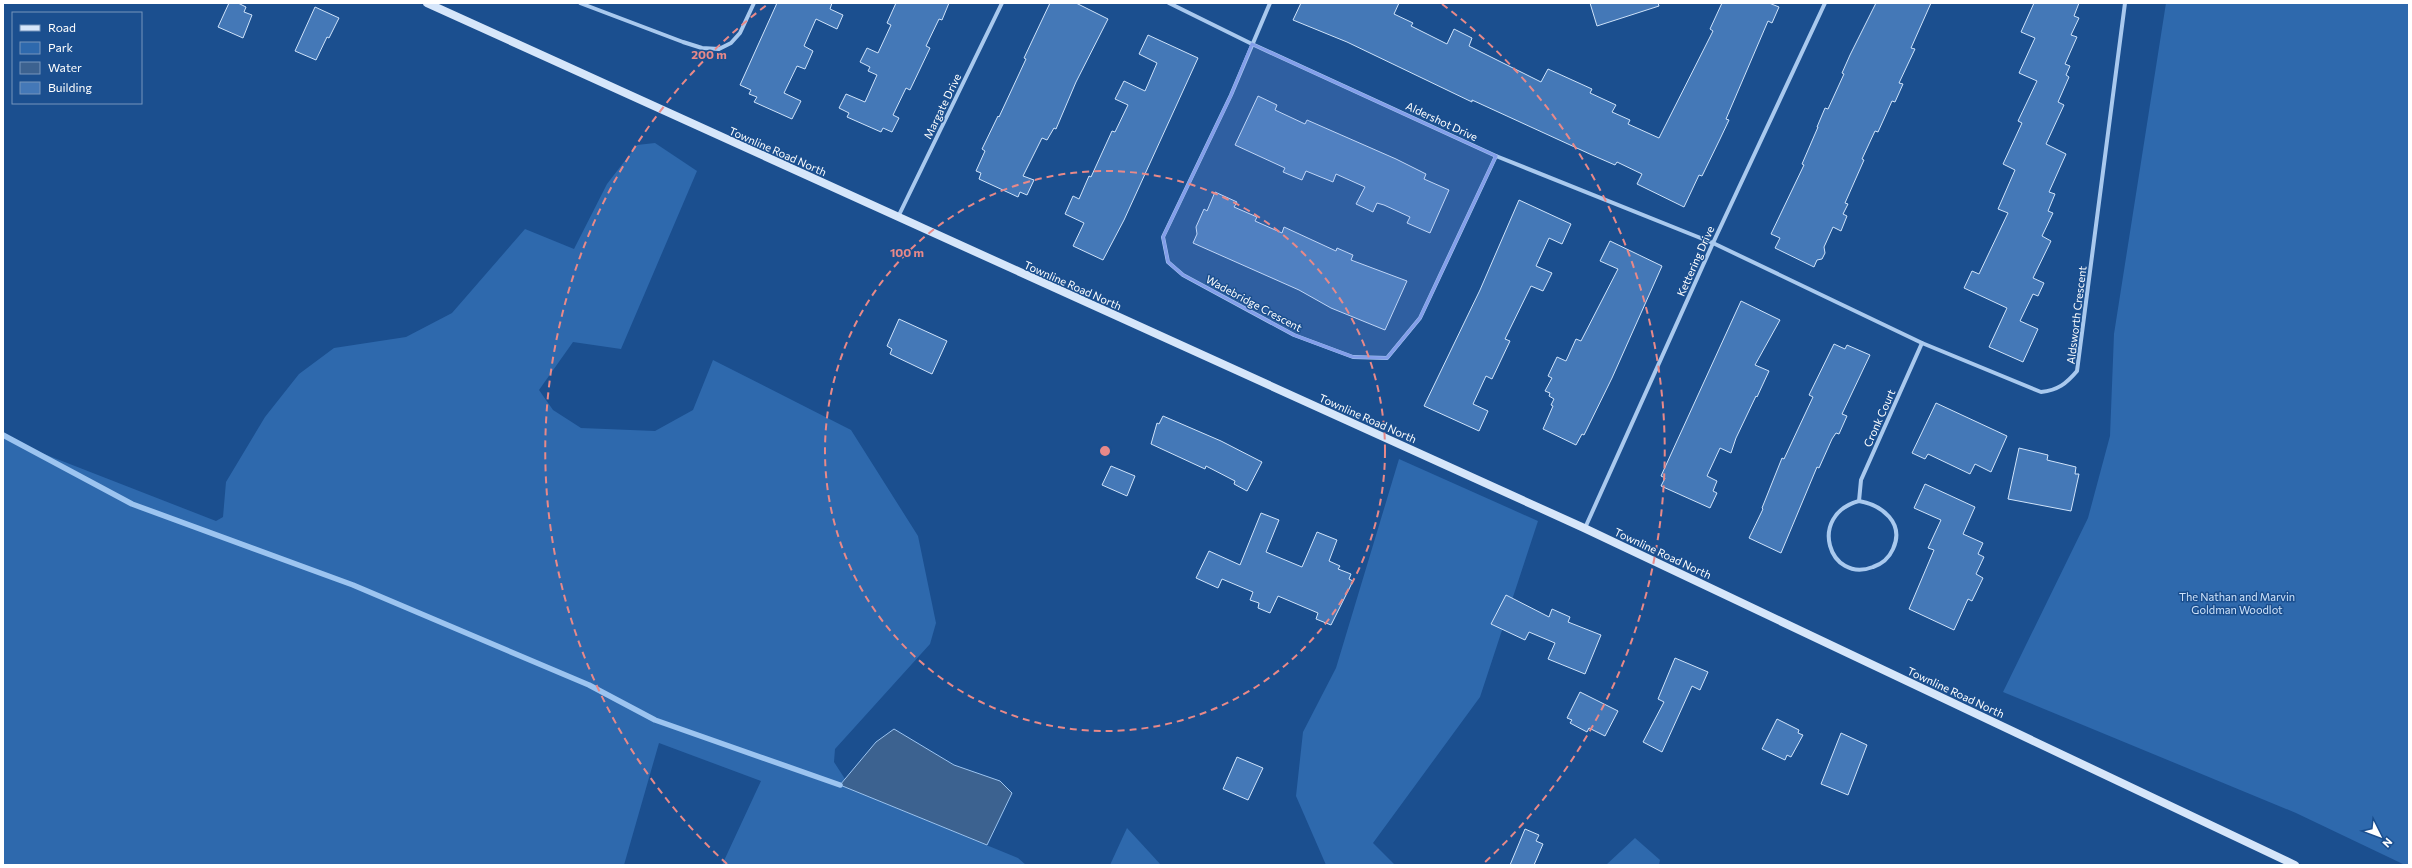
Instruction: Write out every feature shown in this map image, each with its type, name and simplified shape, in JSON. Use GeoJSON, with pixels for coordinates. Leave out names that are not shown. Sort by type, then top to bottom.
{"type":"FeatureCollection","features":[{"type":"Feature","properties":{"kind":"main road","name":"Townline Road North"},"geometry":{"type":"LineString","coordinates":[[427,3],[1584,528],[2295,865]]}},
{"type":"Feature","properties":{"kind":"street"},"geometry":{"type":"LineString","coordinates":[[580,3],[683,42],[702,48],[718,49],[730,43],[740,34],[754,3]]}},
{"type":"Feature","properties":{"kind":"street","name":"Margate Drive"},"geometry":{"type":"LineString","coordinates":[[898,217],[1002,3]]}},
{"type":"Feature","properties":{"kind":"street","name":"Aldershot Drive"},"geometry":{"type":"LineString","coordinates":[[1169,3],[1252,44],[1496,156],[1713,243]]}},
{"type":"Feature","properties":{"kind":"street","name":"Wadebridge Crescent"},"geometry":{"type":"LineString","coordinates":[[1270,3],[1231,95],[1164,237],[1168,262],[1183,275],[1294,335],[1353,357],[1387,358],[1420,318],[1496,156]]}},
{"type":"Feature","properties":{"kind":"street","name":"Kettering Drive"},"geometry":{"type":"LineString","coordinates":[[1584,528],[1713,243],[1825,3]]}},
{"type":"Feature","properties":{"kind":"street","name":"Aldsworth Crescent"},"geometry":{"type":"LineString","coordinates":[[1713,243],[1922,343],[2040,392],[2056,390],[2069,381],[2077,371],[2125,3]]}},
{"type":"Feature","properties":{"kind":"street","name":"Cronk Court"},"geometry":{"type":"LineString","coordinates":[[1859,501],[1861,480],[1922,343]]}},
{"type":"Feature","properties":{"kind":"street"},"geometry":{"type":"LineString","coordinates":[[1859,501],[1873,503],[1883,509],[1890,517],[1895,527],[1896,538],[1893,549],[1887,558],[1879,565],[1868,569],[1857,570],[1846,566],[1837,559],[1831,550],[1828,539],[1829,528],[1833,517],[1841,509],[1859,501]]}},
{"type":"Feature","properties":{"kind":"highlighted area"},"geometry":{"type":"Polygon","coordinates":[[[1252,44],[1496,156],[1420,318],[1387,358],[1353,357],[1294,335],[1183,275],[1168,262],[1163,237],[1231,95],[1252,44]]]}},
{"type":"Feature","properties":{"kind":"green space","name":"The Nathan and Marvin Goldman Woodlot"},"geometry":{"type":"Polygon","coordinates":[[[2166,3],[2409,3],[2409,865],[2405,865],[2296,813],[2003,692],[2088,518],[2110,436],[2114,334],[2166,3]]]}},
{"type":"Feature","properties":{"kind":"green space"},"geometry":{"type":"Polygon","coordinates":[[[655,143],[697,171],[621,349],[573,342],[539,390],[553,410],[581,428],[655,431],[693,410],[713,360],[851,430],[918,536],[936,623],[930,644],[835,749],[834,762],[845,779],[840,785],[1018,858],[1026,865],[722,865],[761,781],[659,743],[624,865],[3,865],[3,438],[216,521],[223,517],[226,482],[265,417],[299,374],[334,348],[406,337],[452,313],[525,229],[574,249],[607,184],[637,145],[655,143]]]}},
{"type":"Feature","properties":{"kind":"green space"},"geometry":{"type":"Polygon","coordinates":[[[1399,459],[1538,521],[1480,697],[1373,843],[1395,865],[1326,865],[1296,796],[1303,732],[1336,668],[1399,459]]]}},
{"type":"Feature","properties":{"kind":"green space"},"geometry":{"type":"Polygon","coordinates":[[[1127,828],[1161,865],[1110,865],[1127,828]]]}},
{"type":"Feature","properties":{"kind":"green space"},"geometry":{"type":"Polygon","coordinates":[[[1635,838],[1660,860],[1659,865],[1606,865],[1635,838]]]}},
{"type":"Feature","properties":{"kind":"water"},"geometry":{"type":"Polygon","coordinates":[[[894,729],[954,765],[1000,781],[1012,793],[987,845],[840,785],[876,742],[894,729]]]}},
{"type":"Feature","properties":{"kind":"building"},"geometry":{"type":"Polygon","coordinates":[[[229,3],[238,3],[246,7],[244,12],[252,15],[243,38],[218,27],[229,3]]]}},
{"type":"Feature","properties":{"kind":"building"},"geometry":{"type":"Polygon","coordinates":[[[777,3],[832,3],[830,9],[843,15],[837,29],[816,19],[804,46],[813,51],[805,69],[797,66],[784,93],[801,101],[792,119],[754,102],[757,97],[749,94],[751,90],[740,85],[777,3]]]}},
{"type":"Feature","properties":{"kind":"building"},"geometry":{"type":"Polygon","coordinates":[[[896,3],[949,3],[942,20],[939,19],[926,46],[930,48],[910,90],[906,88],[893,115],[899,118],[892,132],[883,128],[881,132],[847,117],[849,113],[839,108],[846,94],[865,102],[877,75],[868,71],[870,67],[860,62],[867,48],[878,53],[891,25],[887,23],[896,3]]]}},
{"type":"Feature","properties":{"kind":"building"},"geometry":{"type":"Polygon","coordinates":[[[1050,3],[1076,3],[1108,19],[1076,82],[1056,129],[1054,128],[1047,140],[1042,138],[1023,176],[1034,180],[1027,195],[1020,192],[1018,197],[979,179],[981,173],[976,171],[985,151],[982,149],[998,116],[999,117],[1026,59],[1024,58],[1050,3]]]}},
{"type":"Feature","properties":{"kind":"building"},"geometry":{"type":"Polygon","coordinates":[[[1301,3],[1399,3],[1394,14],[1413,23],[1411,26],[1447,44],[1454,29],[1472,38],[1469,46],[1541,82],[1548,69],[1592,89],[1590,93],[1616,105],[1612,112],[1630,120],[1628,124],[1659,138],[1713,31],[1710,29],[1722,3],[1769,3],[1779,7],[1772,23],[1768,21],[1726,119],[1729,120],[1702,176],[1699,175],[1684,207],[1637,184],[1642,174],[1617,162],[1615,165],[1592,155],[1472,100],[1472,102],[1347,42],[1293,20],[1301,3]]]}},
{"type":"Feature","properties":{"kind":"building"},"geometry":{"type":"Polygon","coordinates":[[[1590,3],[1658,3],[1659,6],[1597,26],[1590,3]]]}},
{"type":"Feature","properties":{"kind":"building"},"geometry":{"type":"Polygon","coordinates":[[[1876,3],[1931,3],[1911,48],[1915,49],[1899,83],[1903,84],[1895,102],[1892,101],[1878,132],[1875,131],[1862,159],[1864,160],[1845,203],[1848,204],[1843,214],[1847,216],[1841,231],[1833,227],[1824,247],[1825,253],[1822,259],[1817,260],[1814,267],[1775,248],[1780,238],[1771,234],[1804,165],[1802,164],[1825,108],[1828,109],[1844,74],[1842,73],[1850,55],[1876,3]]]}},
{"type":"Feature","properties":{"kind":"building"},"geometry":{"type":"Polygon","coordinates":[[[2034,3],[2079,3],[2074,16],[2079,18],[2071,35],[2077,37],[2065,64],[2070,66],[2066,75],[2069,77],[2058,102],[2064,105],[2046,144],[2066,154],[2049,192],[2055,194],[2048,211],[2053,213],[2042,236],[2051,241],[2033,278],[2044,283],[2038,296],[2033,294],[2020,321],[2038,329],[2023,362],[1989,347],[2007,308],[1964,288],[1972,271],[1979,274],[2008,213],[1998,209],[2015,170],[2003,164],[2022,123],[2018,121],[2037,81],[2019,73],[2035,38],[2021,32],[2034,3]]]}},
{"type":"Feature","properties":{"kind":"building"},"geometry":{"type":"Polygon","coordinates":[[[315,7],[339,18],[329,38],[327,37],[316,60],[295,51],[315,7]]]}},
{"type":"Feature","properties":{"kind":"building"},"geometry":{"type":"Polygon","coordinates":[[[1148,35],[1198,58],[1124,220],[1103,260],[1073,246],[1084,223],[1065,214],[1073,196],[1079,199],[1112,131],[1115,132],[1128,105],[1115,99],[1124,81],[1145,91],[1157,63],[1139,54],[1148,35]]]}},
{"type":"Feature","properties":{"kind":"building"},"geometry":{"type":"Polygon","coordinates":[[[1258,96],[1277,105],[1275,110],[1305,124],[1307,120],[1396,159],[1426,174],[1424,179],[1449,190],[1430,233],[1407,223],[1410,217],[1384,205],[1377,203],[1373,212],[1356,204],[1365,187],[1336,174],[1333,182],[1306,171],[1302,180],[1283,172],[1285,168],[1235,145],[1258,96]]]}},
{"type":"Feature","properties":{"kind":"building"},"geometry":{"type":"Polygon","coordinates":[[[1215,192],[1237,202],[1234,207],[1257,217],[1255,221],[1282,233],[1284,227],[1336,251],[1337,248],[1353,255],[1351,260],[1407,281],[1385,330],[1331,308],[1299,290],[1193,243],[1197,234],[1196,227],[1204,209],[1207,211],[1215,192]]]}},
{"type":"Feature","properties":{"kind":"building"},"geometry":{"type":"Polygon","coordinates":[[[1519,200],[1571,224],[1562,244],[1549,238],[1536,266],[1552,273],[1543,291],[1531,286],[1505,339],[1510,341],[1492,379],[1486,376],[1473,404],[1488,411],[1479,431],[1424,406],[1480,290],[1519,200]]]}},
{"type":"Feature","properties":{"kind":"building"},"geometry":{"type":"Polygon","coordinates":[[[1610,241],[1662,266],[1612,378],[1584,435],[1582,434],[1576,445],[1543,429],[1553,406],[1551,405],[1554,399],[1549,396],[1550,393],[1545,391],[1552,378],[1548,376],[1557,357],[1566,361],[1576,339],[1581,341],[1618,269],[1600,261],[1610,241]]]}},
{"type":"Feature","properties":{"kind":"building"},"geometry":{"type":"Polygon","coordinates":[[[1741,301],[1780,320],[1755,365],[1769,371],[1736,438],[1731,453],[1720,448],[1707,476],[1717,481],[1713,491],[1717,493],[1710,508],[1661,486],[1665,478],[1661,476],[1741,301]]]}},
{"type":"Feature","properties":{"kind":"building"},"geometry":{"type":"Polygon","coordinates":[[[899,319],[947,341],[932,374],[890,354],[892,349],[887,346],[899,319]]]}},
{"type":"Feature","properties":{"kind":"building"},"geometry":{"type":"Polygon","coordinates":[[[1834,344],[1845,349],[1847,345],[1870,355],[1842,414],[1847,416],[1839,434],[1836,433],[1832,439],[1819,468],[1817,467],[1781,553],[1749,538],[1763,509],[1762,508],[1782,458],[1784,459],[1813,397],[1809,395],[1834,344]]]}},
{"type":"Feature","properties":{"kind":"building"},"geometry":{"type":"Polygon","coordinates":[[[1936,403],[2007,436],[1991,472],[1975,464],[1970,474],[1928,454],[1925,459],[1912,453],[1936,403]]]}},
{"type":"Feature","properties":{"kind":"building"},"geometry":{"type":"Polygon","coordinates":[[[1163,416],[1221,441],[1262,462],[1247,491],[1234,484],[1235,481],[1206,466],[1205,469],[1151,444],[1157,423],[1159,424],[1163,416]]]}},
{"type":"Feature","properties":{"kind":"building"},"geometry":{"type":"Polygon","coordinates":[[[2019,448],[2048,455],[2047,460],[2076,467],[2075,474],[2079,474],[2071,511],[2008,499],[2019,448]]]}},
{"type":"Feature","properties":{"kind":"building"},"geometry":{"type":"Polygon","coordinates":[[[1111,466],[1135,476],[1127,496],[1102,485],[1111,466]]]}},
{"type":"Feature","properties":{"kind":"building"},"geometry":{"type":"Polygon","coordinates":[[[1925,484],[1975,507],[1963,534],[1983,543],[1978,554],[1984,557],[1976,574],[1983,578],[1972,601],[1968,599],[1954,630],[1909,609],[1934,550],[1928,548],[1941,520],[1914,508],[1925,484]]]}},
{"type":"Feature","properties":{"kind":"building"},"geometry":{"type":"Polygon","coordinates":[[[1261,513],[1279,520],[1266,552],[1302,567],[1317,532],[1337,540],[1329,561],[1340,566],[1338,569],[1351,574],[1349,579],[1353,581],[1331,625],[1316,619],[1318,613],[1278,596],[1270,613],[1258,608],[1259,603],[1250,600],[1253,592],[1222,579],[1218,588],[1196,578],[1209,551],[1240,565],[1261,513]]]}},
{"type":"Feature","properties":{"kind":"building"},"geometry":{"type":"Polygon","coordinates":[[[1506,595],[1549,617],[1552,609],[1570,617],[1568,622],[1601,635],[1585,674],[1548,659],[1555,643],[1529,632],[1525,640],[1491,624],[1506,595]]]}},
{"type":"Feature","properties":{"kind":"building"},"geometry":{"type":"Polygon","coordinates":[[[1675,658],[1708,672],[1700,690],[1692,686],[1662,752],[1643,742],[1664,702],[1658,699],[1675,658]]]}},
{"type":"Feature","properties":{"kind":"building"},"geometry":{"type":"Polygon","coordinates":[[[1580,692],[1618,711],[1605,736],[1589,728],[1587,732],[1570,723],[1572,720],[1567,718],[1580,692]]]}},
{"type":"Feature","properties":{"kind":"building"},"geometry":{"type":"Polygon","coordinates":[[[1777,719],[1799,730],[1798,733],[1803,735],[1791,757],[1787,755],[1785,760],[1762,749],[1777,719]]]}},
{"type":"Feature","properties":{"kind":"building"},"geometry":{"type":"Polygon","coordinates":[[[1841,733],[1867,745],[1848,795],[1821,784],[1841,733]]]}},
{"type":"Feature","properties":{"kind":"building"},"geometry":{"type":"Polygon","coordinates":[[[1237,757],[1263,768],[1248,800],[1223,789],[1237,757]]]}},
{"type":"Feature","properties":{"kind":"building"},"geometry":{"type":"Polygon","coordinates":[[[1525,829],[1539,835],[1536,841],[1543,844],[1534,865],[1510,865],[1525,829]]]}},
{"type":"Feature","properties":{"kind":"waterway"},"geometry":{"type":"LineString","coordinates":[[3,435],[132,504],[353,585],[589,685],[655,720],[840,785]]}}]}
